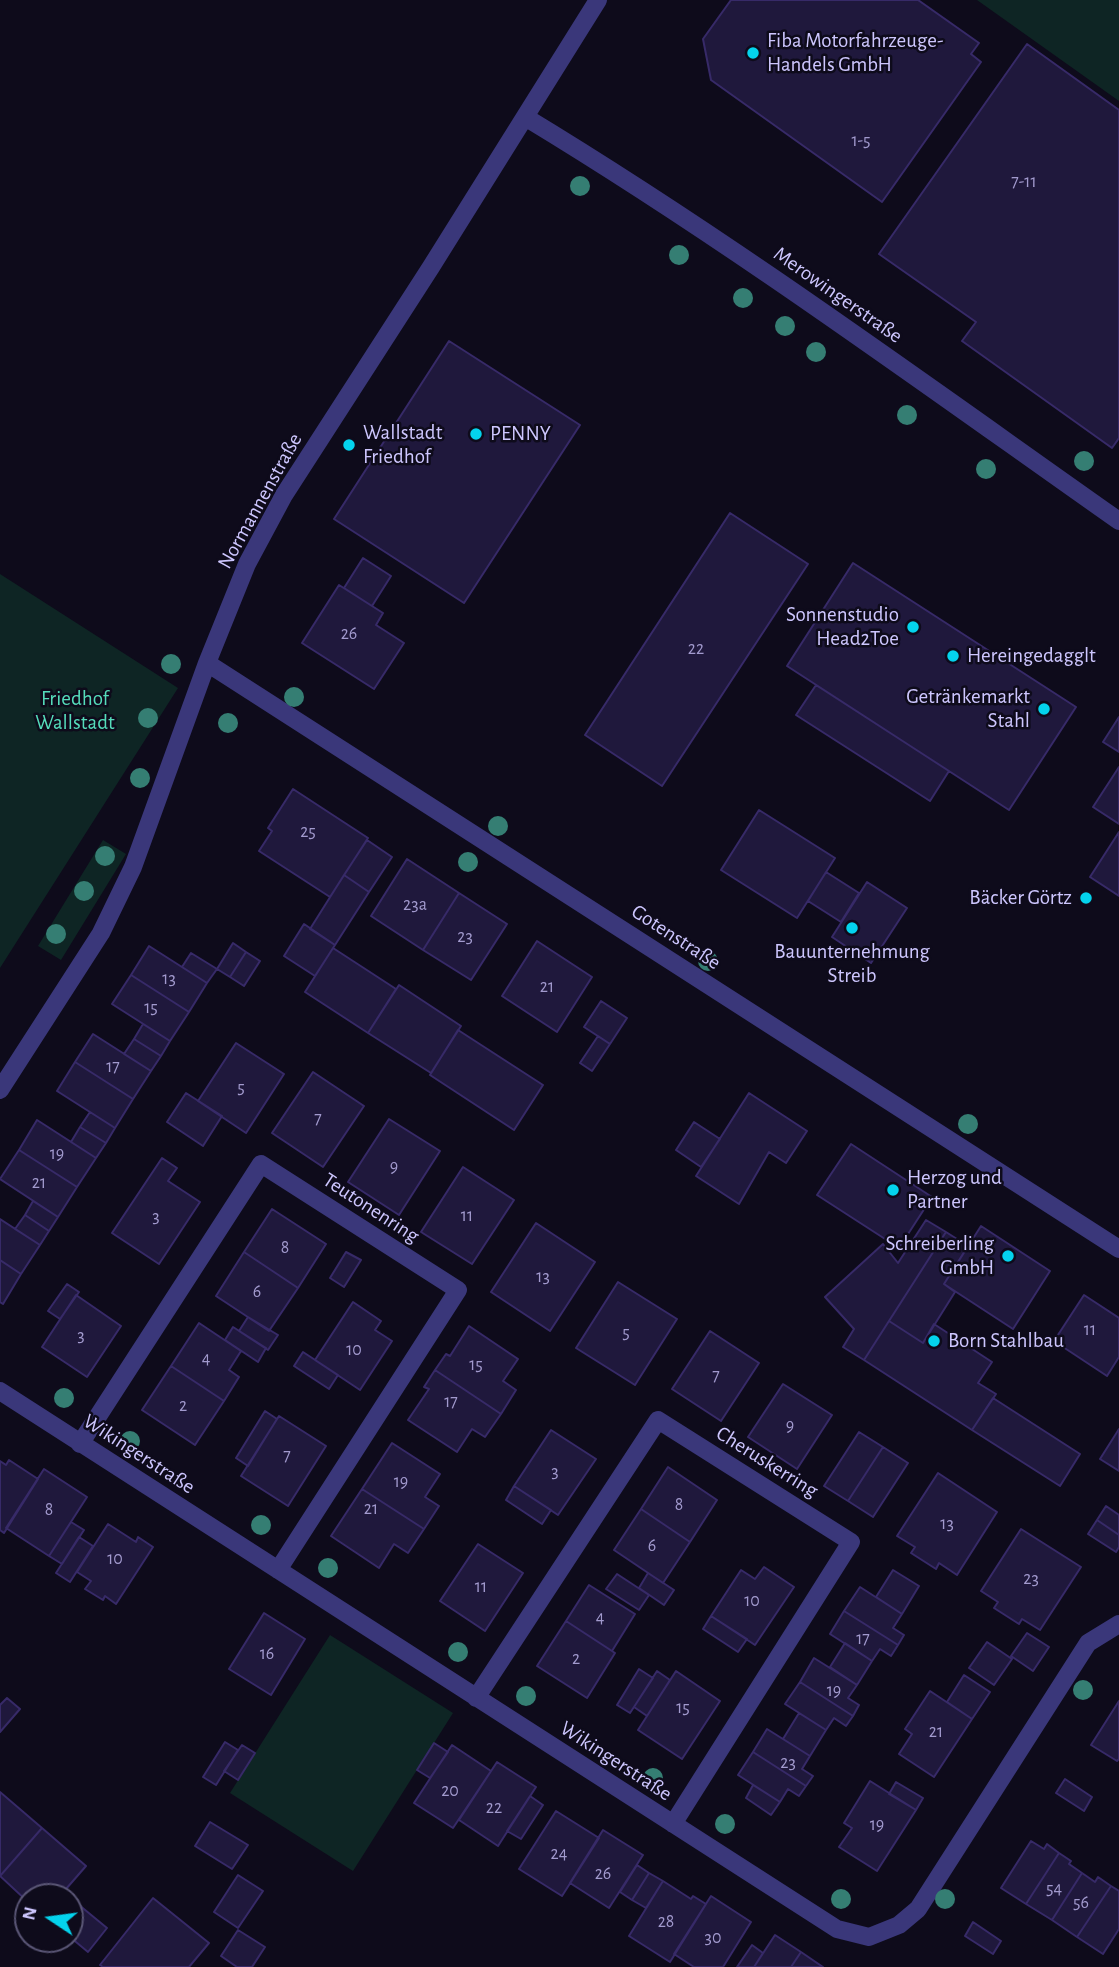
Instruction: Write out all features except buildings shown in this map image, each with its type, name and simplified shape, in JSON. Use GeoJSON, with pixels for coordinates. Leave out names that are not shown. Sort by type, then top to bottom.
{"type":"FeatureCollection","features":[{"type":"Feature","properties":{"kind":"street","name":"Normannenstraße"},"geometry":{"type":"LineString","coordinates":[[0,1090],[101,933],[133,867],[207,663],[247,564],[284,495],[598,0]]}},
{"type":"Feature","properties":{"kind":"street","name":"Merowingerstraße"},"geometry":{"type":"LineString","coordinates":[[525,117],[613,170],[816,306],[1119,521]]}},
{"type":"Feature","properties":{"kind":"street","name":"Gotenstraße"},"geometry":{"type":"LineString","coordinates":[[207,663],[1119,1249]]}},
{"type":"Feature","properties":{"kind":"street","name":"Teutonenring"},"geometry":{"type":"LineString","coordinates":[[80,1444],[261,1164],[457,1290],[278,1570]]}},
{"type":"Feature","properties":{"kind":"street","name":"Wikingerstraße"},"geometry":{"type":"LineString","coordinates":[[0,1391],[837,1929],[869,1937],[900,1925],[918,1909],[1088,1643],[1119,1623]]}},
{"type":"Feature","properties":{"kind":"street","name":"Cheruskerring"},"geometry":{"type":"LineString","coordinates":[[476,1698],[658,1420],[851,1542],[673,1824]]}},
{"type":"Feature","properties":{"kind":"green space"},"geometry":{"type":"Polygon","coordinates":[[[977,0],[1119,0],[1119,101],[977,0]]]}},
{"type":"Feature","properties":{"kind":"green space","name":"Friedhof Wallstadt"},"geometry":{"type":"Polygon","coordinates":[[[0,574],[178,688],[0,968],[0,574]]]}},
{"type":"Feature","properties":{"kind":"green space"},"geometry":{"type":"Polygon","coordinates":[[[103,840],[126,854],[61,960],[38,946],[103,840]]]}},
{"type":"Feature","properties":{"kind":"green space"},"geometry":{"type":"Polygon","coordinates":[[[330,1635],[453,1713],[353,1871],[230,1793],[330,1635]]]}},
{"type":"Feature","properties":{"kind":"place","name":"Fiba Motorfahrzeuge- Handels GmbH"},"geometry":{"type":"Point","coordinates":[753,53]}},
{"type":"Feature","properties":{"kind":"place","name":"PENNY"},"geometry":{"type":"Point","coordinates":[476,434]}},
{"type":"Feature","properties":{"kind":"place","name":"Wallstadt Friedhof"},"geometry":{"type":"Point","coordinates":[349,445]}},
{"type":"Feature","properties":{"kind":"place","name":"Sonnenstudio Head2Toe"},"geometry":{"type":"Point","coordinates":[913,627]}},
{"type":"Feature","properties":{"kind":"place","name":"Hereingedagglt"},"geometry":{"type":"Point","coordinates":[953,656]}},
{"type":"Feature","properties":{"kind":"place","name":"Getränkemarkt Stahl"},"geometry":{"type":"Point","coordinates":[1044,709]}},
{"type":"Feature","properties":{"kind":"place","name":"Bäcker Görtz"},"geometry":{"type":"Point","coordinates":[1086,898]}},
{"type":"Feature","properties":{"kind":"place","name":"Bauunternehmung Streib"},"geometry":{"type":"Point","coordinates":[852,928]}},
{"type":"Feature","properties":{"kind":"place","name":"Herzog und Partner"},"geometry":{"type":"Point","coordinates":[893,1190]}},
{"type":"Feature","properties":{"kind":"place","name":"Schreiberling GmbH"},"geometry":{"type":"Point","coordinates":[1008,1256]}},
{"type":"Feature","properties":{"kind":"place","name":"Born Stahlbau"},"geometry":{"type":"Point","coordinates":[934,1341]}}]}
